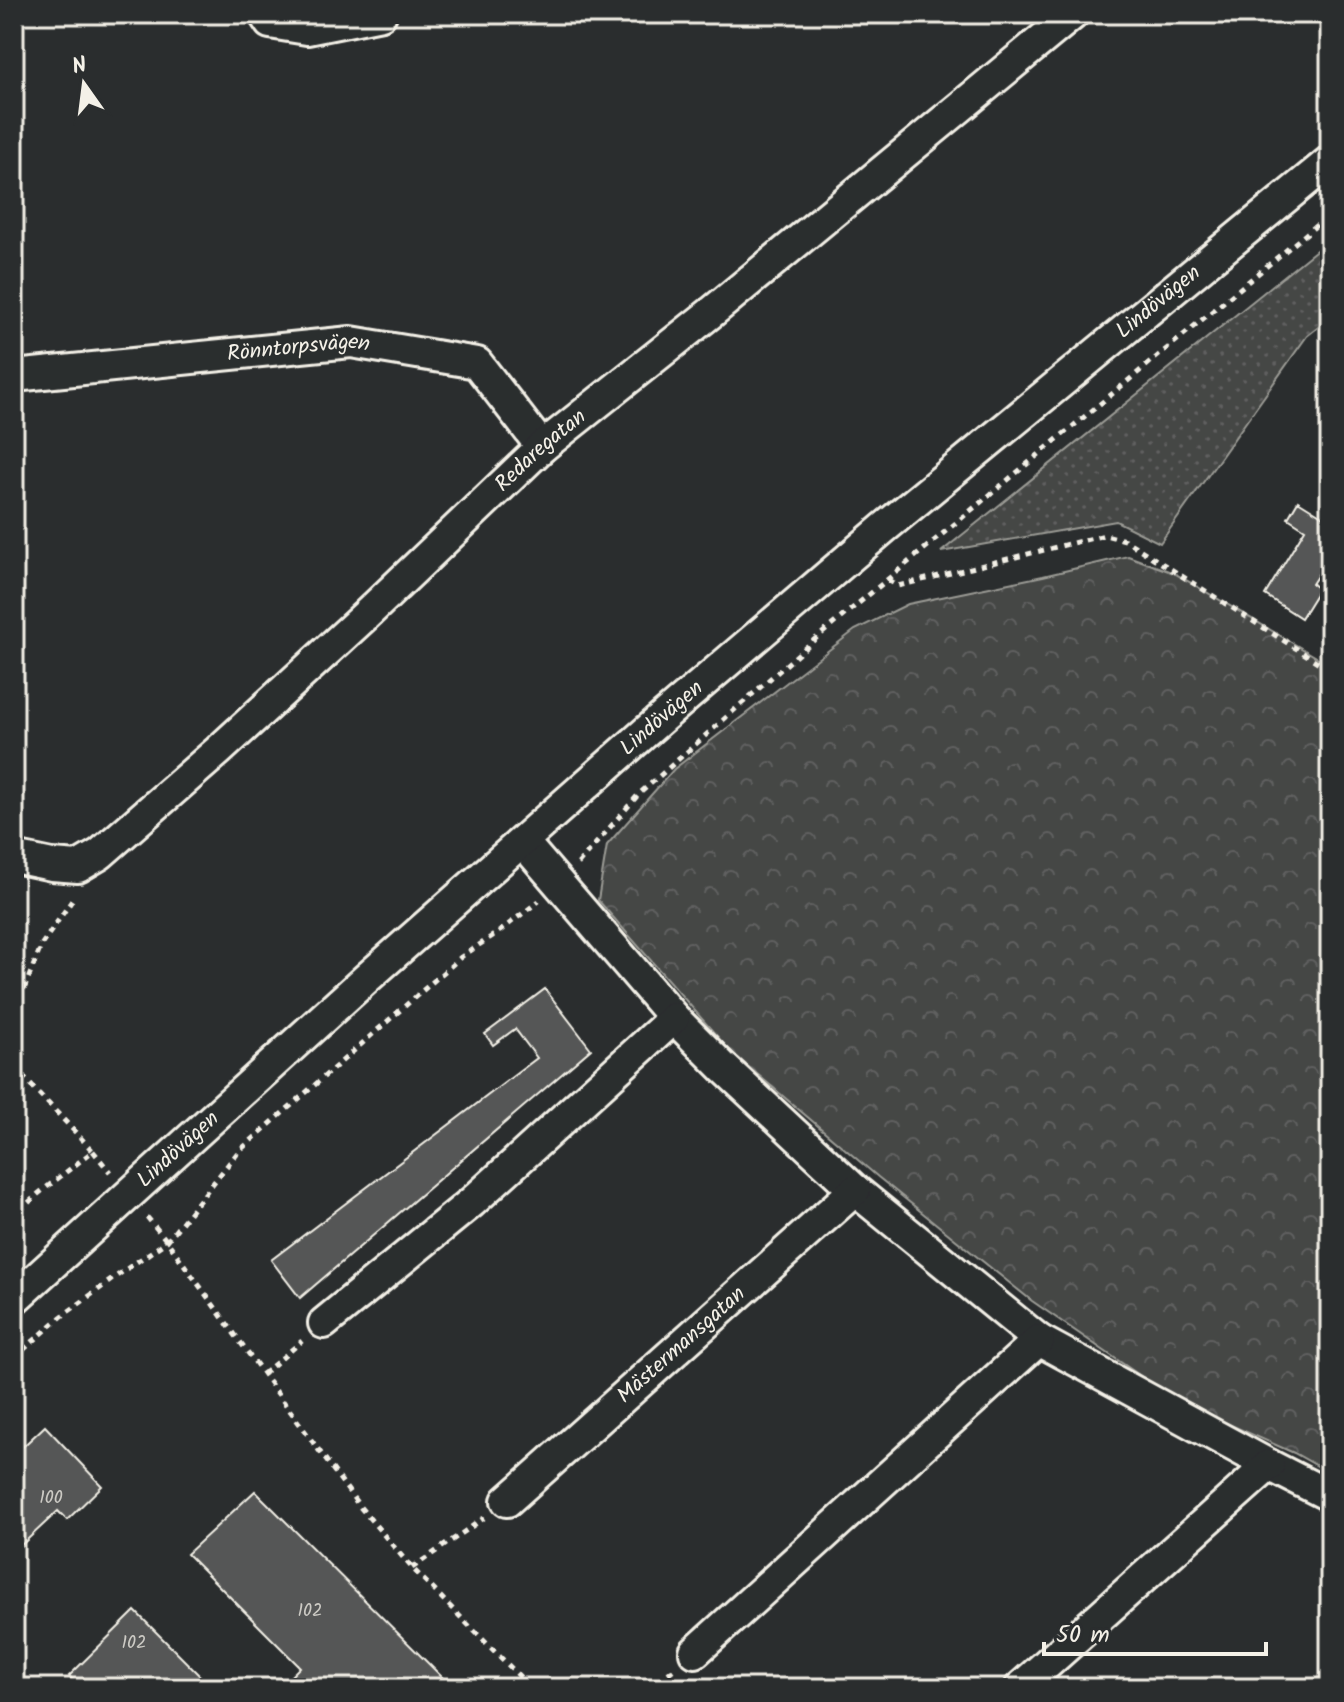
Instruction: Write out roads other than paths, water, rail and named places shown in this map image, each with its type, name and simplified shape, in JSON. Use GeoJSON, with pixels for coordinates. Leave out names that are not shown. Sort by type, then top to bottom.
{"type":"FeatureCollection","features":[{"type":"Feature","properties":{"kind":"street"},"geometry":{"type":"LineString","coordinates":[[264,14],[270,23],[307,29],[381,14]]}},
{"type":"Feature","properties":{"kind":"street","name":"Redaregatan"},"geometry":{"type":"LineString","coordinates":[[14,857],[78,867],[100,854],[366,615],[542,447],[724,303],[1073,14]]}},
{"type":"Feature","properties":{"kind":"street","name":"Lindövägen"},"geometry":{"type":"LineString","coordinates":[[14,1299],[367,978],[664,716],[884,528],[1330,161]]}},
{"type":"Feature","properties":{"kind":"street","name":"Rönntorpsvägen"},"geometry":{"type":"LineString","coordinates":[[14,376],[351,342],[477,363],[542,447]]}},
{"type":"Feature","properties":{"kind":"street"},"geometry":{"type":"LineString","coordinates":[[523,842],[674,1018],[724,1068],[855,1190],[1039,1340],[1330,1496]]}},
{"type":"Feature","properties":{"kind":"street"},"geometry":{"type":"LineString","coordinates":[[324,1323],[472,1202],[674,1018]]}},
{"type":"Feature","properties":{"kind":"street","name":"Mästermansgatan"},"geometry":{"type":"LineString","coordinates":[[507,1501],[855,1190]]}},
{"type":"Feature","properties":{"kind":"street"},"geometry":{"type":"LineString","coordinates":[[695,1652],[1039,1340]]}},
{"type":"Feature","properties":{"kind":"street"},"geometry":{"type":"LineString","coordinates":[[1020,1688],[1269,1465]]}}]}
